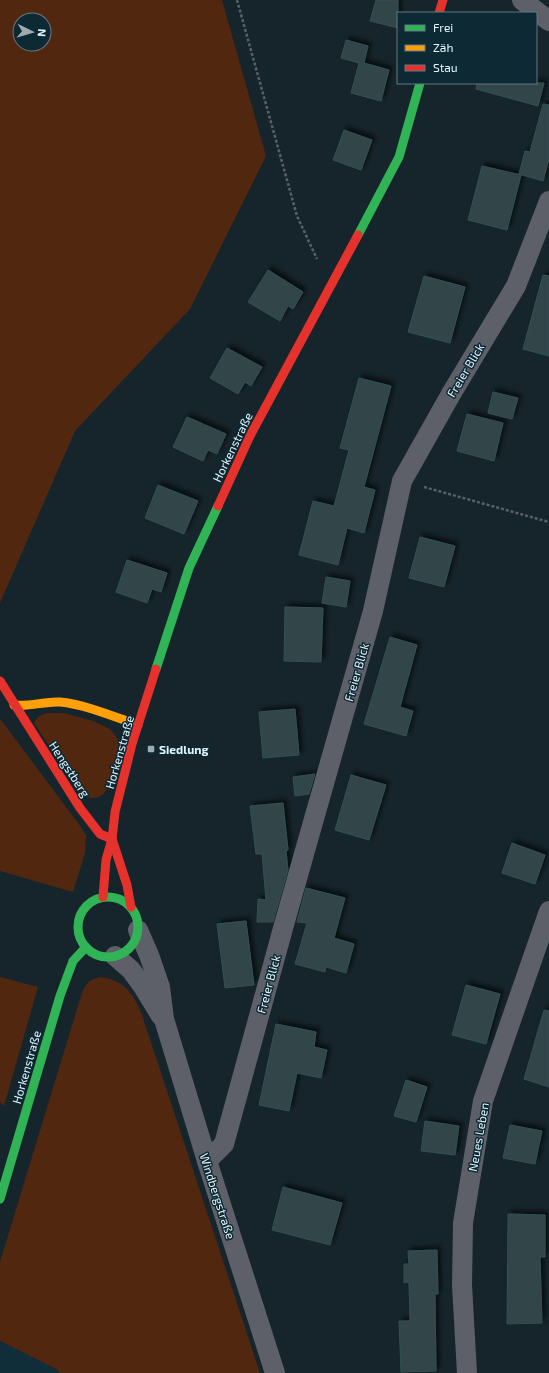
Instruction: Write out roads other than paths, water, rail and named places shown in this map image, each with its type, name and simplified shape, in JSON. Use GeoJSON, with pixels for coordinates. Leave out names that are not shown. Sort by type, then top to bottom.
{"type":"FeatureCollection","features":[{"type":"Feature","properties":{"kind":"street"},"geometry":{"type":"LineString","coordinates":[[439,12],[443,0]]}},
{"type":"Feature","properties":{"kind":"street"},"geometry":{"type":"LineString","coordinates":[[522,0],[549,21]]}},
{"type":"Feature","properties":{"kind":"street","name":"Horkenstraße"},"geometry":{"type":"LineString","coordinates":[[103,898],[106,860],[112,839],[115,812],[132,744],[188,568],[250,436],[399,158],[420,84]]}},
{"type":"Feature","properties":{"kind":"street","name":"Freier Blick"},"geometry":{"type":"LineString","coordinates":[[207,1161],[224,1144],[285,921],[373,611],[402,481],[451,394],[516,286],[549,200]]}},
{"type":"Feature","properties":{"kind":"street","name":"Hengstberg"},"geometry":{"type":"LineString","coordinates":[[0,681],[80,808],[100,834],[112,839]]}},
{"type":"Feature","properties":{"kind":"street"},"geometry":{"type":"LineString","coordinates":[[14,705],[22,706],[60,702],[81,706],[138,725]]}},
{"type":"Feature","properties":{"kind":"street","name":"Horkenstraße"},"geometry":{"type":"LineString","coordinates":[[112,839],[127,885],[131,907]]}},
{"type":"Feature","properties":{"kind":"street"},"geometry":{"type":"LineString","coordinates":[[109,897],[120,900],[131,907],[138,921],[138,930],[131,946],[126,951],[109,957],[99,955],[90,951],[86,947],[80,937],[78,929],[79,920],[86,907],[93,901],[109,897]]}},
{"type":"Feature","properties":{"kind":"street","name":"Neues Leben"},"geometry":{"type":"LineString","coordinates":[[467,1373],[462,1285],[463,1224],[483,1101],[549,911]]}},
{"type":"Feature","properties":{"kind":"street","name":"Windbergstraße"},"geometry":{"type":"LineString","coordinates":[[138,930],[149,955],[160,987],[164,1019],[207,1161],[275,1373]]}},
{"type":"Feature","properties":{"kind":"street","name":"Horkenstraße"},"geometry":{"type":"LineString","coordinates":[[0,1199],[60,996],[73,961],[86,947]]}},
{"type":"Feature","properties":{"kind":"street","name":"Windbergstraße"},"geometry":{"type":"LineString","coordinates":[[115,956],[131,970],[164,1019]]}},
{"type":"Feature","properties":{"kind":"place","name":"Siedlung"},"geometry":{"type":"Point","coordinates":[151,749]}}]}
